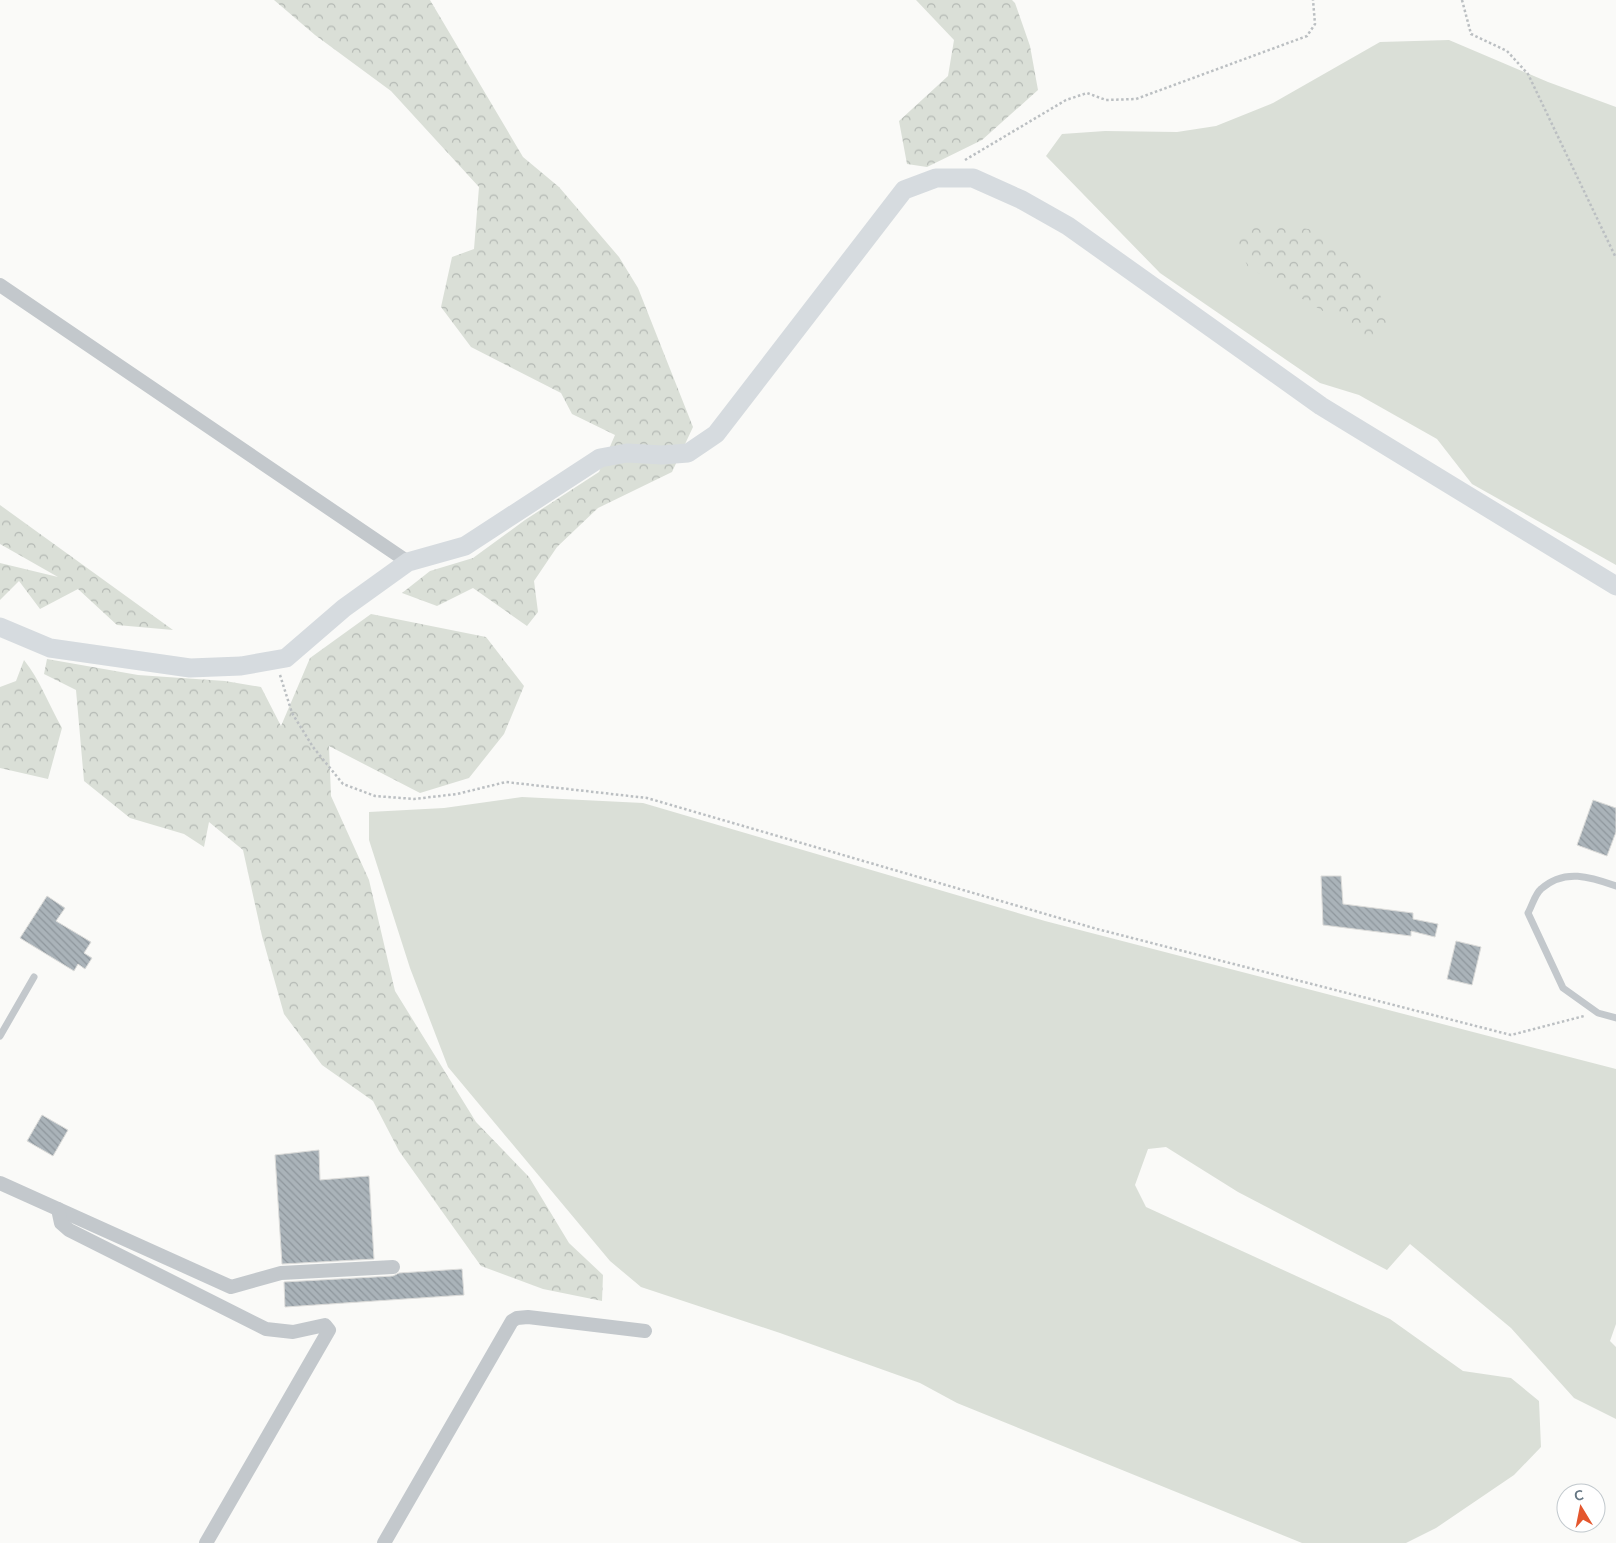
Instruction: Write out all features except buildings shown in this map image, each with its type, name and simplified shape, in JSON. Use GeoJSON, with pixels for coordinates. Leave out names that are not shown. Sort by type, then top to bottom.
{"type":"FeatureCollection","features":[{"type":"Feature","properties":{"kind":"street"},"geometry":{"type":"LineString","coordinates":[[0,626],[50,648],[190,668],[241,666],[286,658],[344,608],[408,562],[465,546],[600,458],[627,453],[662,455],[688,452],[716,434],[904,190],[936,178],[973,178],[1022,200],[1068,226],[1321,406],[1616,586]]}},
{"type":"Feature","properties":{"kind":"street"},"geometry":{"type":"LineString","coordinates":[[0,285],[408,562]]}},
{"type":"Feature","properties":{"kind":"street"},"geometry":{"type":"LineString","coordinates":[[0,1182],[231,1287],[281,1273],[393,1267]]}},
{"type":"Feature","properties":{"kind":"street"},"geometry":{"type":"LineString","coordinates":[[58,1209],[61,1223],[68,1230],[266,1329],[293,1332],[325,1325],[329,1330],[206,1543]]}},
{"type":"Feature","properties":{"kind":"street"},"geometry":{"type":"LineString","coordinates":[[384,1543],[512,1322],[517,1318],[528,1317],[645,1331]]}},
{"type":"Feature","properties":{"kind":"lane"},"geometry":{"type":"LineString","coordinates":[[1616,886],[1584,875],[1557,879],[1540,889],[1528,913],[1563,988],[1598,1013],[1616,1018]]}},
{"type":"Feature","properties":{"kind":"lane"},"geometry":{"type":"LineString","coordinates":[[0,1036],[34,977]]}},
{"type":"Feature","properties":{"kind":"path"},"geometry":{"type":"LineString","coordinates":[[960,163],[1066,100],[1087,93],[1106,100],[1136,99],[1307,36],[1315,24],[1314,0]]}},
{"type":"Feature","properties":{"kind":"path"},"geometry":{"type":"LineString","coordinates":[[1462,0],[1471,34],[1507,51],[1528,74],[1616,258]]}},
{"type":"Feature","properties":{"kind":"path"},"geometry":{"type":"LineString","coordinates":[[274,660],[292,713],[313,747],[344,784],[375,796],[414,800],[457,794],[506,782],[647,798],[1097,929],[1511,1035],[1598,1013]]}},
{"type":"Feature","properties":{"kind":"green space"},"geometry":{"type":"Polygon","coordinates":[[[274,0],[430,0],[523,157],[559,187],[619,257],[638,288],[693,427],[672,472],[598,508],[557,547],[534,581],[538,612],[527,626],[473,588],[437,606],[402,593],[430,571],[473,558],[525,520],[599,472],[615,435],[572,414],[561,393],[471,347],[441,307],[452,257],[474,249],[479,187],[391,91],[315,35],[274,0]]]}},
{"type":"Feature","properties":{"kind":"green space"},"geometry":{"type":"Polygon","coordinates":[[[916,0],[1012,0],[1015,3],[1030,46],[1038,90],[982,140],[927,167],[907,164],[899,121],[948,76],[954,40],[916,0]]]}},
{"type":"Feature","properties":{"kind":"green space"},"geometry":{"type":"Polygon","coordinates":[[[1449,40],[1548,82],[1616,107],[1616,565],[1472,484],[1437,439],[1359,395],[1320,383],[1160,273],[1046,156],[1062,134],[1105,131],[1177,132],[1216,126],[1273,103],[1380,42],[1449,40]]]}},
{"type":"Feature","properties":{"kind":"green space"},"geometry":{"type":"Polygon","coordinates":[[[1277,223],[1313,230],[1349,255],[1374,280],[1387,312],[1388,335],[1374,341],[1248,267],[1236,241],[1251,224],[1277,223]]]}},
{"type":"Feature","properties":{"kind":"green space"},"geometry":{"type":"Polygon","coordinates":[[[0,505],[173,630],[117,625],[78,589],[40,609],[19,581],[0,600],[0,563],[58,577],[0,544],[0,505]]]}},
{"type":"Feature","properties":{"kind":"green space"},"geometry":{"type":"Polygon","coordinates":[[[371,614],[486,637],[524,686],[504,734],[469,778],[420,793],[329,746],[331,796],[369,880],[395,991],[476,1122],[529,1177],[569,1243],[603,1275],[602,1301],[543,1289],[481,1266],[399,1151],[373,1101],[322,1065],[284,1014],[262,936],[243,850],[209,822],[204,847],[184,834],[130,818],[84,781],[76,690],[44,674],[47,659],[138,675],[225,681],[261,687],[281,726],[310,658],[371,614]]]}},
{"type":"Feature","properties":{"kind":"green space"},"geometry":{"type":"Polygon","coordinates":[[[24,660],[40,684],[62,728],[48,779],[0,768],[0,687],[16,681],[24,660]]]}},
{"type":"Feature","properties":{"kind":"green space"},"geometry":{"type":"Polygon","coordinates":[[[522,797],[643,803],[1045,921],[1616,1069],[1616,1324],[1610,1341],[1616,1347],[1616,1419],[1574,1398],[1511,1328],[1410,1244],[1387,1270],[1238,1192],[1166,1147],[1148,1149],[1135,1185],[1146,1207],[1390,1319],[1463,1371],[1511,1378],[1539,1401],[1541,1447],[1514,1475],[1436,1528],[1406,1543],[1302,1543],[957,1403],[920,1383],[780,1333],[641,1287],[610,1261],[448,1067],[410,968],[369,840],[369,812],[444,808],[522,797]]]}}]}
